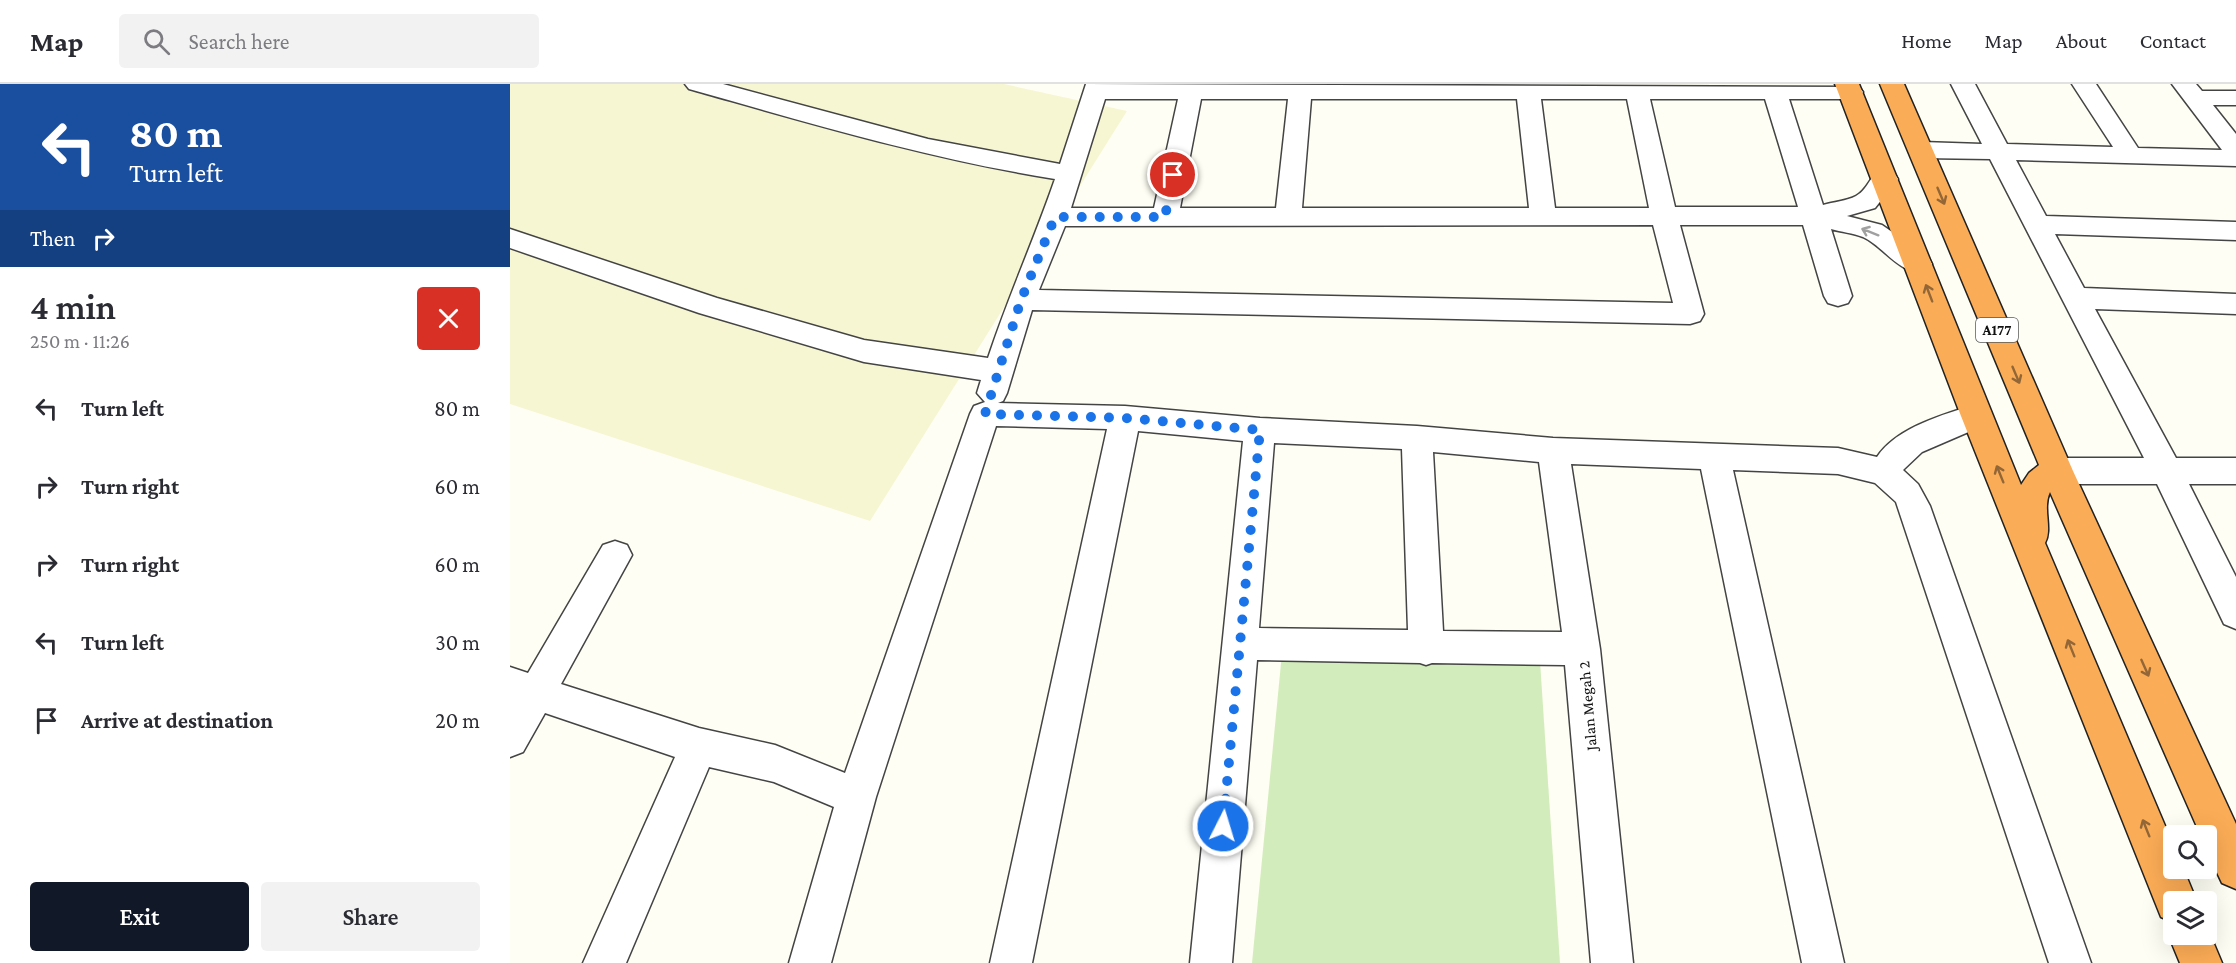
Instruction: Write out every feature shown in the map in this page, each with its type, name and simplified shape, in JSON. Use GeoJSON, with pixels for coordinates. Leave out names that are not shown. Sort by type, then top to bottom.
{"type":"FeatureCollection","features":[{"type":"Feature","properties":{"kind":"highway","name":"A177"},"geometry":{"type":"LineString","coordinates":[[1893,84],[2056,471],[2236,869]]}},
{"type":"Feature","properties":{"kind":"highway"},"geometry":{"type":"LineString","coordinates":[[1849,88],[1977,416],[2171,891]]}},
{"type":"Feature","properties":{"kind":"highway"},"geometry":{"type":"LineString","coordinates":[[2038,567],[2030,510],[2034,488],[2043,476],[2056,471]]}},
{"type":"Feature","properties":{"kind":"highway"},"geometry":{"type":"LineString","coordinates":[[2194,945],[2201,963]]}},
{"type":"Feature","properties":{"kind":"street"},"geometry":{"type":"LineString","coordinates":[[697,84],[891,138],[1002,164],[1069,172]]}},
{"type":"Feature","properties":{"kind":"street"},"geometry":{"type":"LineString","coordinates":[[1963,84],[2166,470],[2236,613]]}},
{"type":"Feature","properties":{"kind":"street"},"geometry":{"type":"LineString","coordinates":[[2084,84],[2130,155]]}},
{"type":"Feature","properties":{"kind":"street"},"geometry":{"type":"LineString","coordinates":[[810,963],[856,797],[1021,300],[1055,217],[1096,88],[1191,92],[1775,92],[1849,88]]}},
{"type":"Feature","properties":{"kind":"street"},"geometry":{"type":"LineString","coordinates":[[2189,91],[2236,98]]}},
{"type":"Feature","properties":{"kind":"street"},"geometry":{"type":"LineString","coordinates":[[2189,91],[2236,151]]}},
{"type":"Feature","properties":{"kind":"street"},"geometry":{"type":"LineString","coordinates":[[1165,217],[1191,92]]}},
{"type":"Feature","properties":{"kind":"street"},"geometry":{"type":"LineString","coordinates":[[1287,216],[1300,92]]}},
{"type":"Feature","properties":{"kind":"street"},"geometry":{"type":"LineString","coordinates":[[1528,92],[1543,216]]}},
{"type":"Feature","properties":{"kind":"street"},"geometry":{"type":"LineString","coordinates":[[1021,300],[1690,314],[1664,216],[1637,92]]}},
{"type":"Feature","properties":{"kind":"street"},"geometry":{"type":"LineString","coordinates":[[1775,92],[1838,296]]}},
{"type":"Feature","properties":{"kind":"street"},"geometry":{"type":"LineString","coordinates":[[1922,150],[2236,158]]}},
{"type":"Feature","properties":{"kind":"street"},"geometry":{"type":"LineString","coordinates":[[1814,216],[1866,202],[1885,179]]}},
{"type":"Feature","properties":{"kind":"street"},"geometry":{"type":"LineString","coordinates":[[1055,217],[1814,216],[1874,231],[1918,264]]}},
{"type":"Feature","properties":{"kind":"street"},"geometry":{"type":"LineString","coordinates":[[2036,225],[2236,231]]}},
{"type":"Feature","properties":{"kind":"street"},"geometry":{"type":"LineString","coordinates":[[510,238],[709,306],[864,351],[998,371]]}},
{"type":"Feature","properties":{"kind":"street"},"geometry":{"type":"LineString","coordinates":[[2075,298],[2236,304]]}},
{"type":"Feature","properties":{"kind":"street"},"geometry":{"type":"LineString","coordinates":[[985,414],[1125,418],[1260,430],[1417,438],[1553,451],[1838,461],[1885,472],[1907,493],[1914,506],[2070,963]]}},
{"type":"Feature","properties":{"kind":"street"},"geometry":{"type":"LineString","coordinates":[[1885,472],[1896,455],[1911,443],[1977,416]]}},
{"type":"Feature","properties":{"kind":"street"},"geometry":{"type":"LineString","coordinates":[[1011,963],[1125,418]]}},
{"type":"Feature","properties":{"kind":"street"},"geometry":{"type":"LineString","coordinates":[[1211,963],[1260,430]]}},
{"type":"Feature","properties":{"kind":"street"},"geometry":{"type":"LineString","coordinates":[[1417,438],[1426,649]]}},
{"type":"Feature","properties":{"kind":"street","name":"Jalan Megah 2"},"geometry":{"type":"LineString","coordinates":[[1553,451],[1582,650],[1612,963]]}},
{"type":"Feature","properties":{"kind":"street"},"geometry":{"type":"LineString","coordinates":[[1714,456],[1823,963]]}},
{"type":"Feature","properties":{"kind":"street"},"geometry":{"type":"LineString","coordinates":[[2056,471],[2236,471]]}},
{"type":"Feature","properties":{"kind":"street"},"geometry":{"type":"LineString","coordinates":[[510,740],[522,690],[615,555]]}},
{"type":"Feature","properties":{"kind":"street"},"geometry":{"type":"LineString","coordinates":[[1239,644],[1582,650]]}},
{"type":"Feature","properties":{"kind":"street"},"geometry":{"type":"LineString","coordinates":[[522,690],[699,746],[775,764],[856,797]]}},
{"type":"Feature","properties":{"kind":"street"},"geometry":{"type":"LineString","coordinates":[[604,963],[699,746]]}},
{"type":"Feature","properties":{"kind":"green space"},"geometry":{"type":"Polygon","coordinates":[[[510,84],[1004,84],[1127,111],[870,521],[510,404],[510,84]]]}},
{"type":"Feature","properties":{"kind":"green space"},"geometry":{"type":"Polygon","coordinates":[[[1282,653],[1540,661],[1560,963],[1252,963],[1282,653]]]}},
{"type":"Feature","properties":{"kind":"route"},"geometry":{"type":"LineString","coordinates":[[1173,175],[1165,217],[1055,217],[1021,300],[985,414],[1019,417],[1125,418],[1260,430],[1223,826]]}}]}
